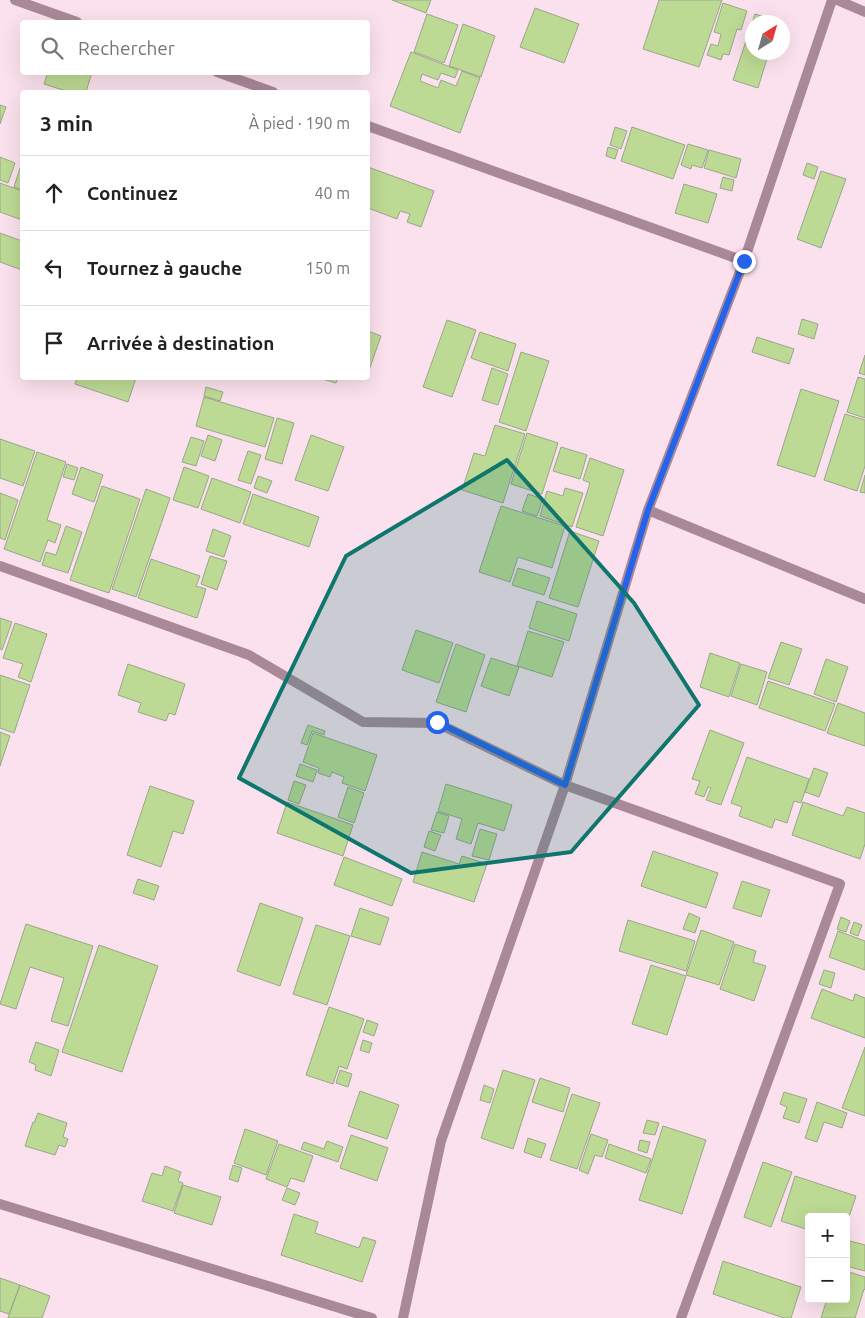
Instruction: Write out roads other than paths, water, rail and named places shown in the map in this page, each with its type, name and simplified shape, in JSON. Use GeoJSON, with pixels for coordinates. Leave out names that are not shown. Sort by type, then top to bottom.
{"type":"FeatureCollection","features":[{"type":"Feature","properties":{"kind":"street"},"geometry":{"type":"LineString","coordinates":[[14,0],[72,20]]}},
{"type":"Feature","properties":{"kind":"street"},"geometry":{"type":"LineString","coordinates":[[403,1318],[441,1141],[565,785],[648,510],[744,261],[832,0]]}},
{"type":"Feature","properties":{"kind":"street"},"geometry":{"type":"LineString","coordinates":[[837,0],[865,12]]}},
{"type":"Feature","properties":{"kind":"street"},"geometry":{"type":"LineString","coordinates":[[225,75],[267,90]]}},
{"type":"Feature","properties":{"kind":"street"},"geometry":{"type":"LineString","coordinates":[[370,127],[744,261]]}},
{"type":"Feature","properties":{"kind":"street"},"geometry":{"type":"LineString","coordinates":[[648,510],[865,599]]}},
{"type":"Feature","properties":{"kind":"street"},"geometry":{"type":"LineString","coordinates":[[0,566],[249,654],[363,722],[437,722],[565,785],[840,884],[681,1318]]}},
{"type":"Feature","properties":{"kind":"street"},"geometry":{"type":"LineString","coordinates":[[0,1204],[372,1318]]}}]}
